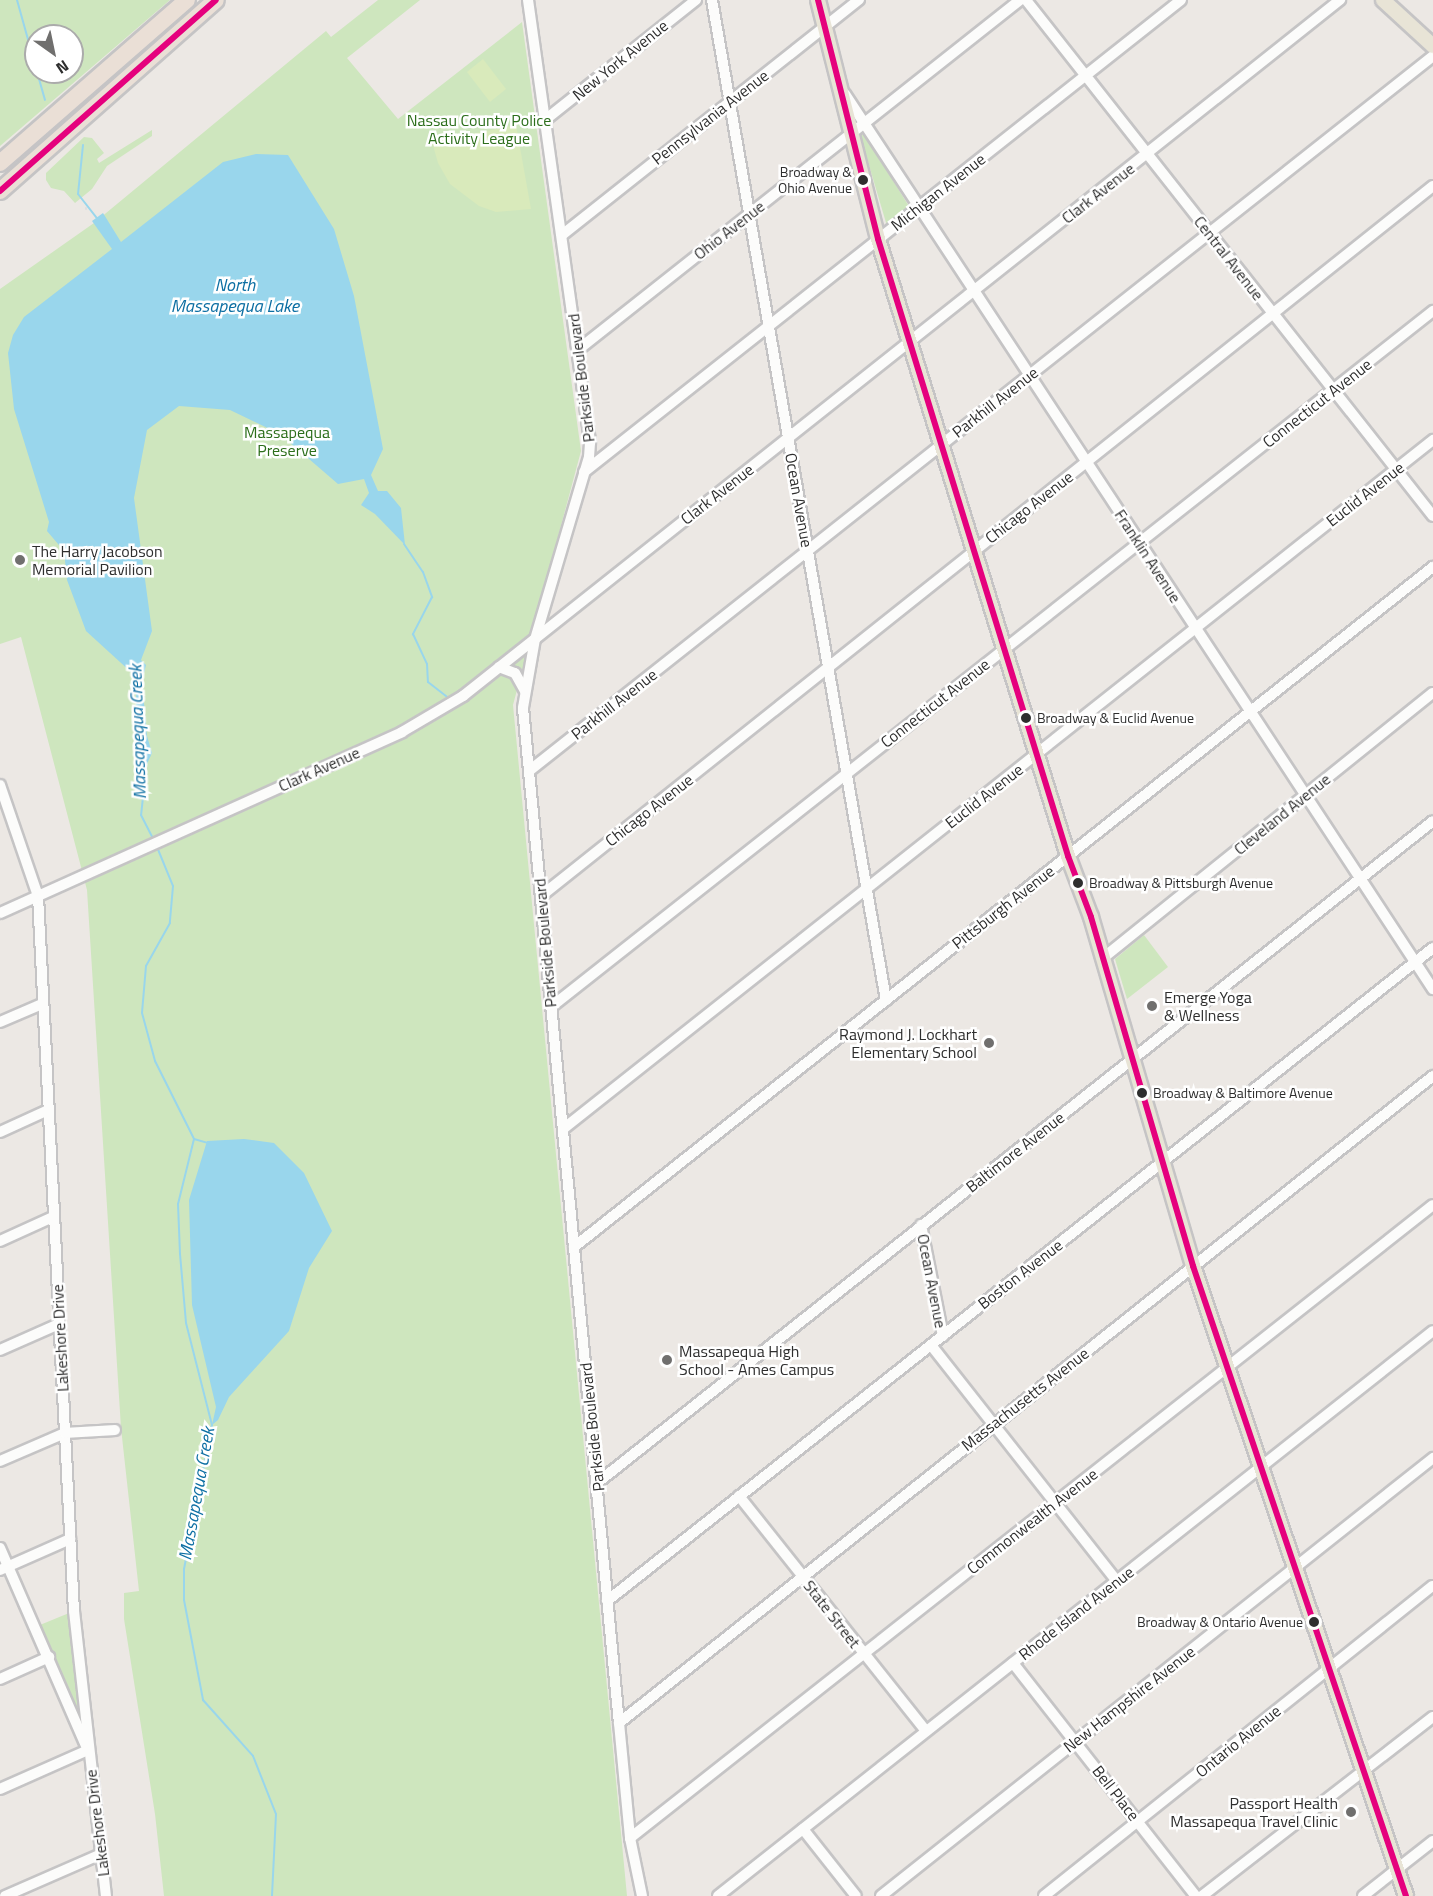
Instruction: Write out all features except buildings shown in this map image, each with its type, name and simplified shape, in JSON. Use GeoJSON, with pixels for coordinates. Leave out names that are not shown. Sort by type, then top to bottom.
{"type":"FeatureCollection","features":[{"type":"Feature","properties":{"kind":"highway"},"geometry":{"type":"LineString","coordinates":[[0,163],[187,0]]}},
{"type":"Feature","properties":{"kind":"highway"},"geometry":{"type":"LineString","coordinates":[[0,191],[216,0]]}},
{"type":"Feature","properties":{"kind":"main road"},"geometry":{"type":"LineString","coordinates":[[818,0],[878,239],[975,549],[1003,650],[1103,958],[1193,1266],[1366,1771],[1406,1896]]}},
{"type":"Feature","properties":{"kind":"main road"},"geometry":{"type":"LineString","coordinates":[[1383,0],[1433,46]]}},
{"type":"Feature","properties":{"kind":"street","name":"Parkside Boulevard"},"geometry":{"type":"LineString","coordinates":[[528,0],[579,349],[590,443],[535,639],[525,691],[529,771],[618,1723],[630,1838],[642,1896]]}},
{"type":"Feature","properties":{"kind":"street","name":"New York Avenue"},"geometry":{"type":"LineString","coordinates":[[545,120],[696,0]]}},
{"type":"Feature","properties":{"kind":"street","name":"Ocean Avenue"},"geometry":{"type":"LineString","coordinates":[[712,0],[886,1000]]}},
{"type":"Feature","properties":{"kind":"street","name":"Pennsylvania Avenue"},"geometry":{"type":"LineString","coordinates":[[562,235],[859,0]]}},
{"type":"Feature","properties":{"kind":"street","name":"Ohio Avenue"},"geometry":{"type":"LineString","coordinates":[[579,349],[1020,0]]}},
{"type":"Feature","properties":{"kind":"street","name":"Central Avenue"},"geometry":{"type":"LineString","coordinates":[[1026,0],[1433,516]]}},
{"type":"Feature","properties":{"kind":"street","name":"Michigan Avenue"},"geometry":{"type":"LineString","coordinates":[[581,474],[1181,0]]}},
{"type":"Feature","properties":{"kind":"street","name":"Clark Avenue"},"geometry":{"type":"LineString","coordinates":[[0,913],[402,732],[440,711],[535,639],[1340,0]]}},
{"type":"Feature","properties":{"kind":"street","name":"Parkhill Avenue"},"geometry":{"type":"LineString","coordinates":[[529,771],[1433,56]]}},
{"type":"Feature","properties":{"kind":"street","name":"Franklin Avenue"},"geometry":{"type":"LineString","coordinates":[[838,83],[1433,988]]}},
{"type":"Feature","properties":{"kind":"street","name":"Chicago Avenue"},"geometry":{"type":"LineString","coordinates":[[541,896],[1433,186]]}},
{"type":"Feature","properties":{"kind":"street","name":"Connecticut Avenue"},"geometry":{"type":"LineString","coordinates":[[551,1007],[1433,311]]}},
{"type":"Feature","properties":{"kind":"street","name":"Euclid Avenue"},"geometry":{"type":"LineString","coordinates":[[563,1129],[1433,440]]}},
{"type":"Feature","properties":{"kind":"street","name":"Pittsburgh Avenue"},"geometry":{"type":"LineString","coordinates":[[574,1247],[1433,567]]}},
{"type":"Feature","properties":{"kind":"street"},"geometry":{"type":"LineString","coordinates":[[499,667],[515,674],[525,691]]}},
{"type":"Feature","properties":{"kind":"street","name":"Cleveland Avenue"},"geometry":{"type":"LineString","coordinates":[[1103,958],[1433,693]]}},
{"type":"Feature","properties":{"kind":"street","name":"Lakeshore Drive"},"geometry":{"type":"LineString","coordinates":[[0,785],[38,896],[70,1539],[88,1750],[106,1896]]}},
{"type":"Feature","properties":{"kind":"street","name":"Baltimore Avenue"},"geometry":{"type":"LineString","coordinates":[[597,1483],[1433,821]]}},
{"type":"Feature","properties":{"kind":"street","name":"Boston Avenue"},"geometry":{"type":"LineString","coordinates":[[607,1601],[1433,948]]}},
{"type":"Feature","properties":{"kind":"street"},"geometry":{"type":"LineString","coordinates":[[0,1022],[42,1004]]}},
{"type":"Feature","properties":{"kind":"street","name":"Massachusetts Avenue"},"geometry":{"type":"LineString","coordinates":[[618,1723],[1433,1076]]}},
{"type":"Feature","properties":{"kind":"street"},"geometry":{"type":"LineString","coordinates":[[0,1131],[48,1110]]}},
{"type":"Feature","properties":{"kind":"street","name":"Commonwealth Avenue"},"geometry":{"type":"LineString","coordinates":[[630,1838],[1433,1205]]}},
{"type":"Feature","properties":{"kind":"street"},"geometry":{"type":"LineString","coordinates":[[0,1241],[53,1217]]}},
{"type":"Feature","properties":{"kind":"street","name":"Ocean Avenue"},"geometry":{"type":"LineString","coordinates":[[921,1225],[943,1336]]}},
{"type":"Feature","properties":{"kind":"street"},"geometry":{"type":"LineString","coordinates":[[0,1350],[59,1324]]}},
{"type":"Feature","properties":{"kind":"street","name":"Rhode Island Avenue"},"geometry":{"type":"LineString","coordinates":[[718,1896],[1433,1331]]}},
{"type":"Feature","properties":{"kind":"street","name":"Ocean Avenue"},"geometry":{"type":"LineString","coordinates":[[931,1345],[1117,1581]]}},
{"type":"Feature","properties":{"kind":"street"},"geometry":{"type":"LineString","coordinates":[[0,1461],[65,1433],[115,1430]]}},
{"type":"Feature","properties":{"kind":"street","name":"New Hampshire Avenue"},"geometry":{"type":"LineString","coordinates":[[881,1896],[1433,1458]]}},
{"type":"Feature","properties":{"kind":"street","name":"State Street"},"geometry":{"type":"LineString","coordinates":[[739,1496],[926,1731]]}},
{"type":"Feature","properties":{"kind":"street"},"geometry":{"type":"LineString","coordinates":[[4,1568],[70,1539]]}},
{"type":"Feature","properties":{"kind":"street"},"geometry":{"type":"LineString","coordinates":[[0,1548],[4,1568],[49,1657],[88,1750],[0,1789]]}},
{"type":"Feature","properties":{"kind":"street","name":"Ontario Avenue"},"geometry":{"type":"LineString","coordinates":[[1044,1896],[1433,1586]]}},
{"type":"Feature","properties":{"kind":"street"},"geometry":{"type":"LineString","coordinates":[[0,1679],[49,1657]]}},
{"type":"Feature","properties":{"kind":"street","name":"Bell Place"},"geometry":{"type":"LineString","coordinates":[[1013,1663],[1196,1896]]}},
{"type":"Feature","properties":{"kind":"street"},"geometry":{"type":"LineString","coordinates":[[1202,1896],[1433,1717]]}},
{"type":"Feature","properties":{"kind":"street"},"geometry":{"type":"LineString","coordinates":[[803,1829],[856,1896]]}},
{"type":"Feature","properties":{"kind":"street"},"geometry":{"type":"LineString","coordinates":[[1363,1896],[1433,1841]]}},
{"type":"Feature","properties":{"kind":"street"},"geometry":{"type":"LineString","coordinates":[[5,1896],[101,1854]]}},
{"type":"Feature","properties":{"kind":"green space"},"geometry":{"type":"Polygon","coordinates":[[[0,0],[170,0],[84,74],[84,24],[24,24],[24,84],[72,84],[0,146],[0,0]]]}},
{"type":"Feature","properties":{"kind":"green space","name":"Massapequa Preserve"},"geometry":{"type":"Polygon","coordinates":[[[378,0],[420,0],[347,58],[398,119],[522,22],[581,451],[513,705],[627,1896],[164,1896],[155,1814],[124,1619],[124,1593],[139,1591],[121,1428],[87,890],[21,637],[0,644],[0,289],[94,223],[326,31],[331,37],[378,0]]]}},
{"type":"Feature","properties":{"kind":"green space"},"geometry":{"type":"Polygon","coordinates":[[[483,59],[506,89],[490,102],[467,72],[483,59]]]}},
{"type":"Feature","properties":{"kind":"green space"},"geometry":{"type":"Polygon","coordinates":[[[516,125],[531,209],[496,212],[479,206],[450,184],[438,163],[432,142],[516,125]]]}},
{"type":"Feature","properties":{"kind":"green space"},"geometry":{"type":"Polygon","coordinates":[[[152,130],[152,136],[107,166],[92,189],[75,203],[64,191],[51,188],[46,180],[46,173],[84,137],[92,138],[104,153],[97,159],[99,163],[152,130]]]}},
{"type":"Feature","properties":{"kind":"green space"},"geometry":{"type":"Polygon","coordinates":[[[860,135],[865,135],[910,208],[887,226],[860,135]]]}},
{"type":"Feature","properties":{"kind":"green space"},"geometry":{"type":"Polygon","coordinates":[[[1144,935],[1168,967],[1127,999],[1115,959],[1144,935]]]}},
{"type":"Feature","properties":{"kind":"green space"},"geometry":{"type":"Polygon","coordinates":[[[74,1611],[88,1750],[35,1627],[74,1611]]]}},
{"type":"Feature","properties":{"kind":"water","name":"North Massapequa Lake"},"geometry":{"type":"Polygon","coordinates":[[[256,154],[288,155],[334,229],[354,296],[383,449],[371,475],[378,491],[387,491],[401,508],[405,545],[375,514],[361,505],[369,493],[364,479],[338,484],[280,434],[230,410],[179,406],[147,430],[134,498],[152,631],[141,660],[146,665],[142,681],[147,736],[152,753],[146,766],[143,798],[138,778],[136,694],[132,673],[86,631],[67,580],[64,551],[47,531],[49,522],[14,409],[8,353],[13,335],[24,317],[112,249],[92,221],[103,213],[121,242],[223,162],[256,154]]]}},
{"type":"Feature","properties":{"kind":"water"},"geometry":{"type":"Polygon","coordinates":[[[244,1139],[274,1143],[304,1173],[332,1231],[309,1268],[289,1331],[229,1397],[218,1420],[212,1425],[216,1407],[192,1305],[189,1200],[207,1141],[244,1139]]]}},
{"type":"Feature","properties":{"kind":"waterway","name":"Massapequa Creek"},"geometry":{"type":"LineString","coordinates":[[17,0],[24,25]]}},
{"type":"Feature","properties":{"kind":"waterway","name":"Massapequa Creek"},"geometry":{"type":"LineString","coordinates":[[40,84],[45,100]]}},
{"type":"Feature","properties":{"kind":"waterway","name":"Massapequa Creek"},"geometry":{"type":"LineString","coordinates":[[83,145],[78,194],[97,218]]}},
{"type":"Feature","properties":{"kind":"waterway"},"geometry":{"type":"LineString","coordinates":[[404,544],[423,572],[432,597],[413,634],[427,664],[428,682],[447,697]]}},
{"type":"Feature","properties":{"kind":"waterway","name":"Massapequa Creek"},"geometry":{"type":"LineString","coordinates":[[143,797],[141,815],[153,839]]}},
{"type":"Feature","properties":{"kind":"waterway","name":"Massapequa Creek"},"geometry":{"type":"LineString","coordinates":[[157,847],[173,886],[170,923],[146,966],[142,1013],[155,1061],[194,1139],[178,1204],[180,1254],[186,1323],[212,1425],[184,1569],[184,1600],[203,1700],[253,1756],[276,1814],[272,1896]]}},
{"type":"Feature","properties":{"kind":"waterway"},"geometry":{"type":"LineString","coordinates":[[194,1139],[208,1143]]}},
{"type":"Feature","properties":{"kind":"transit line"},"geometry":{"type":"LineString","coordinates":[[0,191],[216,0]]}},
{"type":"Feature","properties":{"kind":"transit line"},"geometry":{"type":"LineString","coordinates":[[818,0],[878,239],[1068,856],[1091,917],[1193,1266],[1406,1896]]}},
{"type":"Feature","properties":{"kind":"place","name":"Broadway & Ohio Avenue"},"geometry":{"type":"Point","coordinates":[863,180]}},
{"type":"Feature","properties":{"kind":"place","name":"The Harry Jacobson Memorial Pavilion"},"geometry":{"type":"Point","coordinates":[20,560]}},
{"type":"Feature","properties":{"kind":"place","name":"Broadway & Euclid Avenue"},"geometry":{"type":"Point","coordinates":[1026,718]}},
{"type":"Feature","properties":{"kind":"place","name":"Broadway & Pittsburgh Avenue"},"geometry":{"type":"Point","coordinates":[1078,883]}},
{"type":"Feature","properties":{"kind":"place","name":"Emerge Yoga & Wellness"},"geometry":{"type":"Point","coordinates":[1152,1006]}},
{"type":"Feature","properties":{"kind":"place","name":"Raymond J. Lockhart Elementary School"},"geometry":{"type":"Point","coordinates":[989,1043]}},
{"type":"Feature","properties":{"kind":"place","name":"Broadway & Baltimore Avenue"},"geometry":{"type":"Point","coordinates":[1142,1093]}},
{"type":"Feature","properties":{"kind":"place","name":"Massapequa High School - Ames Campus"},"geometry":{"type":"Point","coordinates":[667,1360]}},
{"type":"Feature","properties":{"kind":"place","name":"Broadway & Ontario Avenue"},"geometry":{"type":"Point","coordinates":[1314,1622]}},
{"type":"Feature","properties":{"kind":"place","name":"Passport Health Massapequa Travel Clinic"},"geometry":{"type":"Point","coordinates":[1351,1812]}},
{"type":"Feature","properties":{"kind":"park label","name":"Nassau County Police Activity League"},"geometry":{"type":"Point","coordinates":[479,129]}}]}
